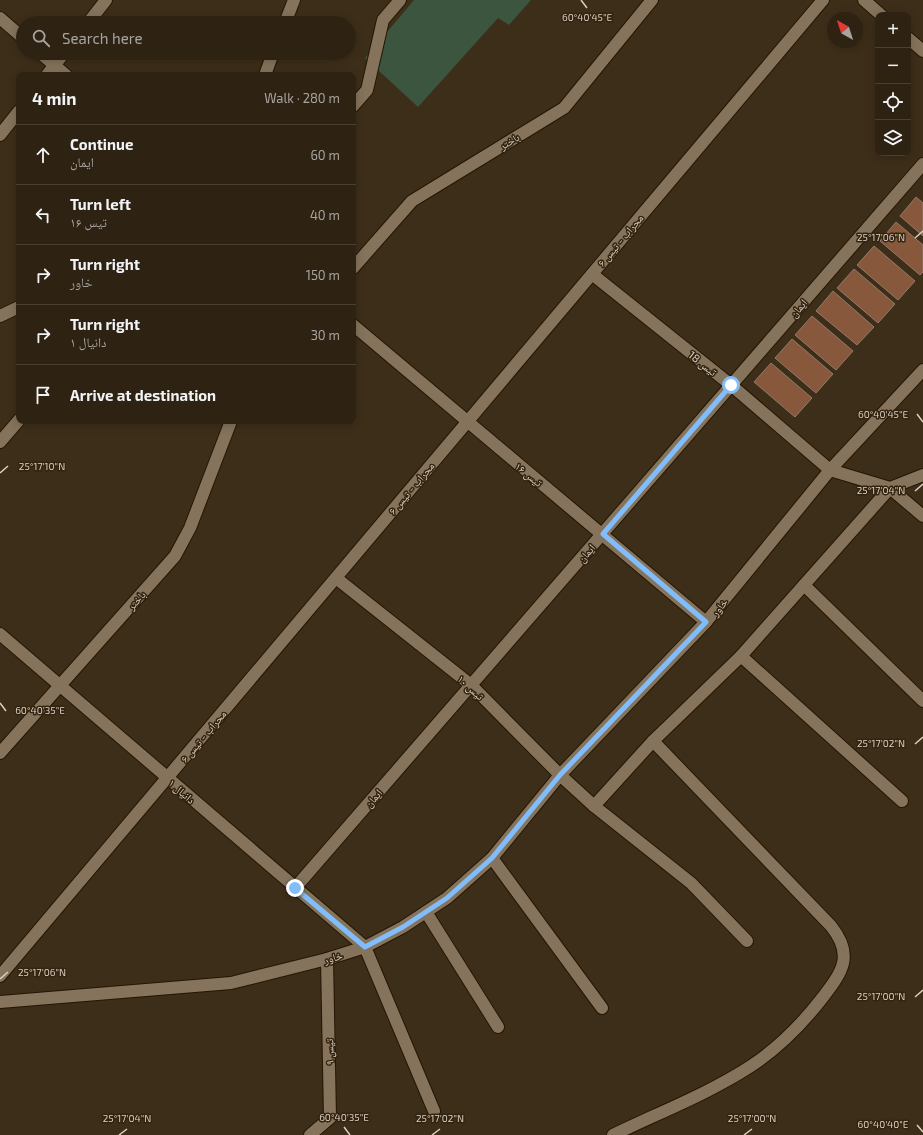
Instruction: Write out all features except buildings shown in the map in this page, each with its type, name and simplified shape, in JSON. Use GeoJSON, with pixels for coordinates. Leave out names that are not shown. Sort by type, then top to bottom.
{"type":"FeatureCollection","features":[{"type":"Feature","properties":{"kind":"street"},"geometry":{"type":"LineString","coordinates":[[93,16],[106,0]]}},
{"type":"Feature","properties":{"kind":"street"},"geometry":{"type":"LineString","coordinates":[[288,16],[294,0]]}},
{"type":"Feature","properties":{"kind":"street"},"geometry":{"type":"LineString","coordinates":[[356,103],[367,90],[383,20],[400,0]]}},
{"type":"Feature","properties":{"kind":"street","name":"باختر"},"geometry":{"type":"LineString","coordinates":[[356,265],[412,201],[564,108],[652,0]]}},
{"type":"Feature","properties":{"kind":"street","name":"محراب - تیس ۶"},"geometry":{"type":"LineString","coordinates":[[0,976],[823,0]]}},
{"type":"Feature","properties":{"kind":"street"},"geometry":{"type":"LineString","coordinates":[[864,0],[878,12]]}},
{"type":"Feature","properties":{"kind":"street"},"geometry":{"type":"LineString","coordinates":[[0,18],[16,32]]}},
{"type":"Feature","properties":{"kind":"street"},"geometry":{"type":"LineString","coordinates":[[911,40],[923,50]]}},
{"type":"Feature","properties":{"kind":"street"},"geometry":{"type":"LineString","coordinates":[[45,60],[51,70],[59,60]]}},
{"type":"Feature","properties":{"kind":"street"},"geometry":{"type":"LineString","coordinates":[[266,72],[270,60]]}},
{"type":"Feature","properties":{"kind":"street"},"geometry":{"type":"LineString","coordinates":[[0,135],[16,115]]}},
{"type":"Feature","properties":{"kind":"street","name":"ایمان"},"geometry":{"type":"LineString","coordinates":[[295,888],[923,164]]}},
{"type":"Feature","properties":{"kind":"street","name":"تیس 18"},"geometry":{"type":"LineString","coordinates":[[592,274],[731,385],[830,470]]}},
{"type":"Feature","properties":{"kind":"street"},"geometry":{"type":"LineString","coordinates":[[0,316],[16,308]]}},
{"type":"Feature","properties":{"kind":"street","name":"تیس ۱۶"},"geometry":{"type":"LineString","coordinates":[[356,328],[466,422],[603,534],[706,622]]}},
{"type":"Feature","properties":{"kind":"street","name":"خاور"},"geometry":{"type":"LineString","coordinates":[[0,1002],[232,982],[327,959],[365,947],[403,927],[447,898],[492,858],[560,775],[706,622],[830,470],[923,370]]}},
{"type":"Feature","properties":{"kind":"street"},"geometry":{"type":"LineString","coordinates":[[0,442],[16,423]]}},
{"type":"Feature","properties":{"kind":"street","name":"باختر"},"geometry":{"type":"LineString","coordinates":[[0,753],[175,556],[190,528],[230,424]]}},
{"type":"Feature","properties":{"kind":"street"},"geometry":{"type":"LineString","coordinates":[[830,470],[890,488],[923,516]]}},
{"type":"Feature","properties":{"kind":"street"},"geometry":{"type":"LineString","coordinates":[[594,806],[653,741],[741,656],[890,488],[923,475]]}},
{"type":"Feature","properties":{"kind":"street","name":"تیس ۱۰"},"geometry":{"type":"LineString","coordinates":[[336,578],[471,685],[560,775],[594,806],[691,883],[747,941]]}},
{"type":"Feature","properties":{"kind":"street"},"geometry":{"type":"LineString","coordinates":[[804,585],[923,701]]}},
{"type":"Feature","properties":{"kind":"street","name":"دانیال ۱"},"geometry":{"type":"LineString","coordinates":[[0,634],[365,947]]}},
{"type":"Feature","properties":{"kind":"street"},"geometry":{"type":"LineString","coordinates":[[741,656],[902,801]]}},
{"type":"Feature","properties":{"kind":"street"},"geometry":{"type":"LineString","coordinates":[[613,1135],[711,1088],[741,1072],[765,1056],[813,1010],[836,979],[845,956],[839,936],[831,926],[653,741]]}},
{"type":"Feature","properties":{"kind":"street"},"geometry":{"type":"LineString","coordinates":[[492,858],[602,1008]]}},
{"type":"Feature","properties":{"kind":"street"},"geometry":{"type":"LineString","coordinates":[[426,912],[498,1027]]}},
{"type":"Feature","properties":{"kind":"street"},"geometry":{"type":"LineString","coordinates":[[365,947],[434,1111]]}},
{"type":"Feature","properties":{"kind":"street","name":"تیس ۹"},"geometry":{"type":"LineString","coordinates":[[310,1135],[330,1118],[327,959]]}},
{"type":"Feature","properties":{"kind":"green space"},"geometry":{"type":"Polygon","coordinates":[[[414,0],[531,0],[509,25],[498,18],[418,107],[365,58],[414,0]]]}},
{"type":"Feature","properties":{"kind":"route"},"geometry":{"type":"LineString","coordinates":[[295,888],[365,947],[403,927],[447,898],[492,858],[560,775],[706,622],[603,534],[731,385]]}}]}
